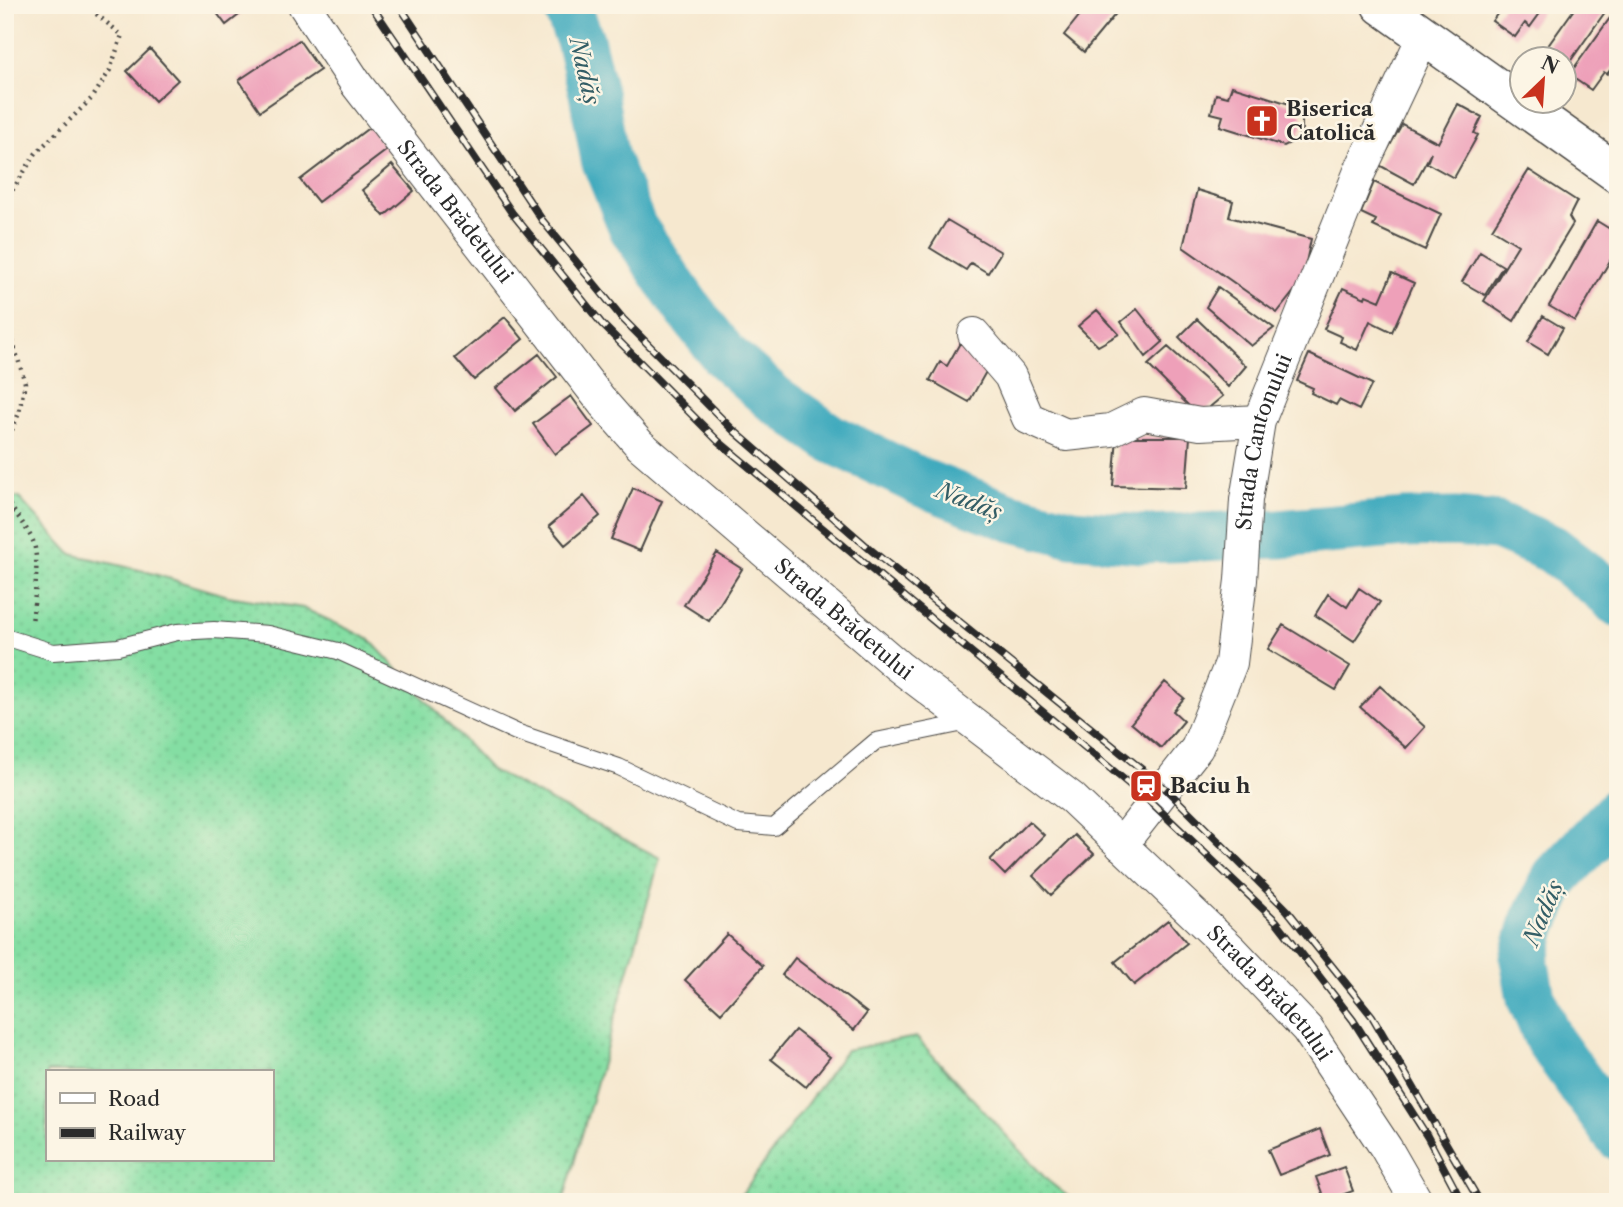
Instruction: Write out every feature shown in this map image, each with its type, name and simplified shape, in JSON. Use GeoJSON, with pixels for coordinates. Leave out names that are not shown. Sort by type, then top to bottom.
{"type":"FeatureCollection","features":[{"type":"Feature","properties":{"kind":"main road"},"geometry":{"type":"LineString","coordinates":[[1381,5],[1618,174]]}},
{"type":"Feature","properties":{"kind":"street","name":"Strada Brădetului"},"geometry":{"type":"LineString","coordinates":[[304,5],[357,85],[604,404],[640,445],[898,666],[1072,798],[1232,950],[1307,1029],[1386,1148],[1417,1202]]}},
{"type":"Feature","properties":{"kind":"street","name":"Strada Cantonului"},"geometry":{"type":"LineString","coordinates":[[1121,845],[1198,748],[1231,663],[1241,580],[1246,500],[1259,421],[1360,171],[1424,35]]}},
{"type":"Feature","properties":{"kind":"street"},"geometry":{"type":"LineString","coordinates":[[974,334],[1010,376],[1028,418],[1066,435],[1111,430],[1144,414],[1200,425],[1259,421]]}},
{"type":"Feature","properties":{"kind":"lane"},"geometry":{"type":"LineString","coordinates":[[5,637],[53,652],[118,647],[177,632],[214,630],[268,634],[338,651],[516,732],[619,767],[738,824],[774,827],[876,741],[970,722]]}},
{"type":"Feature","properties":{"kind":"path"},"geometry":{"type":"LineString","coordinates":[[5,202],[36,153],[93,97],[110,70],[121,35],[85,5]]}},
{"type":"Feature","properties":{"kind":"path"},"geometry":{"type":"LineString","coordinates":[[5,314],[25,383],[19,413],[5,447]]}},
{"type":"Feature","properties":{"kind":"path"},"geometry":{"type":"LineString","coordinates":[[5,500],[19,517],[34,543],[36,580],[31,645]]}},
{"type":"Feature","properties":{"kind":"green space"},"geometry":{"type":"Polygon","coordinates":[[[18,497],[71,554],[144,571],[228,596],[303,608],[369,639],[491,770],[660,858],[563,1202],[5,1202],[5,499],[18,497]]]}},
{"type":"Feature","properties":{"kind":"green space"},"geometry":{"type":"Polygon","coordinates":[[[916,1037],[1047,1180],[1075,1202],[736,1202],[846,1050],[916,1037]]]}},
{"type":"Feature","properties":{"kind":"building"},"geometry":{"type":"Polygon","coordinates":[[[211,5],[252,5],[226,25],[211,5]]]}},
{"type":"Feature","properties":{"kind":"building"},"geometry":{"type":"Polygon","coordinates":[[[1088,5],[1123,5],[1084,52],[1064,35],[1088,5]]]}},
{"type":"Feature","properties":{"kind":"building"},"geometry":{"type":"Polygon","coordinates":[[[1504,5],[1546,5],[1530,27],[1525,23],[1515,37],[1492,21],[1504,5]]]}},
{"type":"Feature","properties":{"kind":"building"},"geometry":{"type":"Polygon","coordinates":[[[1577,5],[1610,5],[1578,50],[1578,46],[1548,46],[1577,5]]]}},
{"type":"Feature","properties":{"kind":"building"},"geometry":{"type":"Polygon","coordinates":[[[1610,18],[1618,24],[1618,60],[1607,74],[1604,72],[1591,90],[1578,81],[1578,62],[1610,18]]]}},
{"type":"Feature","properties":{"kind":"building"},"geometry":{"type":"Polygon","coordinates":[[[299,40],[320,70],[260,111],[239,80],[299,40]]]}},
{"type":"Feature","properties":{"kind":"building"},"geometry":{"type":"Polygon","coordinates":[[[150,49],[178,80],[155,101],[127,71],[150,49]]]}},
{"type":"Feature","properties":{"kind":"building","name":"Biserica Catolică"},"geometry":{"type":"Polygon","coordinates":[[[1232,86],[1296,106],[1302,115],[1302,129],[1296,140],[1284,146],[1220,126],[1223,116],[1211,113],[1216,94],[1228,97],[1232,86]]]}},
{"type":"Feature","properties":{"kind":"building"},"geometry":{"type":"Polygon","coordinates":[[[1458,104],[1482,117],[1474,133],[1478,135],[1454,178],[1427,163],[1431,153],[1414,184],[1379,165],[1402,124],[1438,143],[1458,104]]]}},
{"type":"Feature","properties":{"kind":"building"},"geometry":{"type":"Polygon","coordinates":[[[370,127],[387,150],[318,202],[300,180],[370,127]]]}},
{"type":"Feature","properties":{"kind":"building"},"geometry":{"type":"Polygon","coordinates":[[[392,165],[414,191],[384,216],[362,190],[392,165]]]}},
{"type":"Feature","properties":{"kind":"building"},"geometry":{"type":"Polygon","coordinates":[[[1529,170],[1577,201],[1569,217],[1573,224],[1514,321],[1484,301],[1518,245],[1492,229],[1529,170]]]}},
{"type":"Feature","properties":{"kind":"building"},"geometry":{"type":"Polygon","coordinates":[[[1374,182],[1441,214],[1425,250],[1373,226],[1376,220],[1361,213],[1374,182]]]}},
{"type":"Feature","properties":{"kind":"building"},"geometry":{"type":"Polygon","coordinates":[[[1197,190],[1233,201],[1229,217],[1311,239],[1302,281],[1277,313],[1183,247],[1197,190]]]}},
{"type":"Feature","properties":{"kind":"building"},"geometry":{"type":"Polygon","coordinates":[[[947,220],[1001,252],[988,273],[971,263],[966,270],[930,248],[947,220]]]}},
{"type":"Feature","properties":{"kind":"building"},"geometry":{"type":"Polygon","coordinates":[[[1597,221],[1618,234],[1618,247],[1575,321],[1549,306],[1597,221]]]}},
{"type":"Feature","properties":{"kind":"building"},"geometry":{"type":"Polygon","coordinates":[[[1480,252],[1503,266],[1485,295],[1462,282],[1480,252]]]}},
{"type":"Feature","properties":{"kind":"building"},"geometry":{"type":"Polygon","coordinates":[[[1392,273],[1414,283],[1392,332],[1370,321],[1357,350],[1340,342],[1342,337],[1324,329],[1343,288],[1365,298],[1366,295],[1380,301],[1392,273]]]}},
{"type":"Feature","properties":{"kind":"building"},"geometry":{"type":"Polygon","coordinates":[[[1218,287],[1274,328],[1251,346],[1206,307],[1218,287]]]}},
{"type":"Feature","properties":{"kind":"building"},"geometry":{"type":"Polygon","coordinates":[[[1137,309],[1163,342],[1146,357],[1121,322],[1137,309]]]}},
{"type":"Feature","properties":{"kind":"building"},"geometry":{"type":"Polygon","coordinates":[[[1097,310],[1119,334],[1098,346],[1078,326],[1097,310]]]}},
{"type":"Feature","properties":{"kind":"building"},"geometry":{"type":"Polygon","coordinates":[[[1543,316],[1563,328],[1548,354],[1528,342],[1543,316]]]}},
{"type":"Feature","properties":{"kind":"building"},"geometry":{"type":"Polygon","coordinates":[[[505,317],[523,339],[474,380],[455,358],[505,317]]]}},
{"type":"Feature","properties":{"kind":"building"},"geometry":{"type":"Polygon","coordinates":[[[1197,319],[1246,366],[1228,387],[1179,337],[1197,319]]]}},
{"type":"Feature","properties":{"kind":"building"},"geometry":{"type":"Polygon","coordinates":[[[960,343],[992,361],[969,402],[930,380],[940,362],[947,366],[960,343]]]}},
{"type":"Feature","properties":{"kind":"building"},"geometry":{"type":"Polygon","coordinates":[[[1168,347],[1223,396],[1199,416],[1148,365],[1168,347]]]}},
{"type":"Feature","properties":{"kind":"building"},"geometry":{"type":"Polygon","coordinates":[[[539,354],[557,377],[515,411],[496,388],[539,354]]]}},
{"type":"Feature","properties":{"kind":"building"},"geometry":{"type":"Polygon","coordinates":[[[1309,354],[1372,384],[1359,410],[1339,400],[1336,405],[1311,393],[1313,388],[1297,381],[1309,354]]]}},
{"type":"Feature","properties":{"kind":"building"},"geometry":{"type":"Polygon","coordinates":[[[571,396],[593,426],[555,454],[533,424],[571,396]]]}},
{"type":"Feature","properties":{"kind":"building"},"geometry":{"type":"Polygon","coordinates":[[[1117,437],[1190,437],[1186,488],[1113,486],[1117,437]]]}},
{"type":"Feature","properties":{"kind":"building"},"geometry":{"type":"Polygon","coordinates":[[[633,488],[662,501],[640,551],[611,539],[633,488]]]}},
{"type":"Feature","properties":{"kind":"building"},"geometry":{"type":"Polygon","coordinates":[[[584,496],[600,516],[565,545],[549,526],[584,496]]]}},
{"type":"Feature","properties":{"kind":"building"},"geometry":{"type":"Polygon","coordinates":[[[717,553],[742,569],[709,621],[684,605],[717,553]]]}},
{"type":"Feature","properties":{"kind":"building"},"geometry":{"type":"Polygon","coordinates":[[[1359,588],[1380,602],[1354,641],[1315,615],[1328,594],[1347,607],[1359,588]]]}},
{"type":"Feature","properties":{"kind":"building"},"geometry":{"type":"Polygon","coordinates":[[[1283,625],[1350,666],[1336,690],[1268,649],[1283,625]]]}},
{"type":"Feature","properties":{"kind":"building"},"geometry":{"type":"Polygon","coordinates":[[[1165,682],[1184,698],[1173,711],[1184,721],[1161,748],[1131,723],[1165,682]]]}},
{"type":"Feature","properties":{"kind":"building"},"geometry":{"type":"Polygon","coordinates":[[[1380,686],[1425,727],[1406,748],[1360,707],[1380,686]]]}},
{"type":"Feature","properties":{"kind":"building"},"geometry":{"type":"Polygon","coordinates":[[[1029,821],[1044,835],[1005,875],[990,860],[1029,821]]]}},
{"type":"Feature","properties":{"kind":"building"},"geometry":{"type":"Polygon","coordinates":[[[1075,835],[1094,854],[1051,895],[1033,876],[1075,835]]]}},
{"type":"Feature","properties":{"kind":"building"},"geometry":{"type":"Polygon","coordinates":[[[1168,920],[1187,943],[1134,985],[1115,962],[1168,920]]]}},
{"type":"Feature","properties":{"kind":"building"},"geometry":{"type":"Polygon","coordinates":[[[727,934],[763,966],[721,1013],[685,980],[727,934]]]}},
{"type":"Feature","properties":{"kind":"building"},"geometry":{"type":"Polygon","coordinates":[[[795,958],[867,1013],[854,1030],[782,975],[795,958]]]}},
{"type":"Feature","properties":{"kind":"building"},"geometry":{"type":"Polygon","coordinates":[[[795,1030],[830,1057],[806,1087],[771,1059],[795,1030]]]}},
{"type":"Feature","properties":{"kind":"building"},"geometry":{"type":"Polygon","coordinates":[[[1320,1129],[1330,1155],[1279,1175],[1268,1150],[1320,1129]]]}},
{"type":"Feature","properties":{"kind":"building"},"geometry":{"type":"Polygon","coordinates":[[[1344,1167],[1353,1191],[1325,1201],[1316,1177],[1344,1167]]]}},
{"type":"Feature","properties":{"kind":"waterway","name":"Nadăș"},"geometry":{"type":"LineString","coordinates":[[566,5],[580,40],[605,159],[633,228],[686,306],[724,355],[773,398],[832,439],[923,483],[1010,517],[1072,533],[1143,539],[1280,534],[1405,523],[1455,522],[1498,526],[1552,549],[1618,603]]}},
{"type":"Feature","properties":{"kind":"waterway","name":"Nadăș"},"geometry":{"type":"LineString","coordinates":[[1618,812],[1556,877],[1534,924],[1524,959],[1531,998],[1549,1040],[1618,1136]]}},
{"type":"Feature","properties":{"kind":"railway"},"geometry":{"type":"LineString","coordinates":[[371,5],[512,213],[602,324],[718,441],[1153,804],[1276,921],[1353,1020],[1427,1136],[1462,1202]]}},
{"type":"Feature","properties":{"kind":"railway"},"geometry":{"type":"LineString","coordinates":[[399,5],[542,220],[623,319],[732,429],[871,550],[1166,789],[1287,910],[1372,1016],[1480,1202]]}},
{"type":"Feature","properties":{"kind":"place","name":"Biserica Catolică"},"geometry":{"type":"Point","coordinates":[1262,121]}},
{"type":"Feature","properties":{"kind":"place","name":"Baciu h"},"geometry":{"type":"Point","coordinates":[1146,786]}}]}
